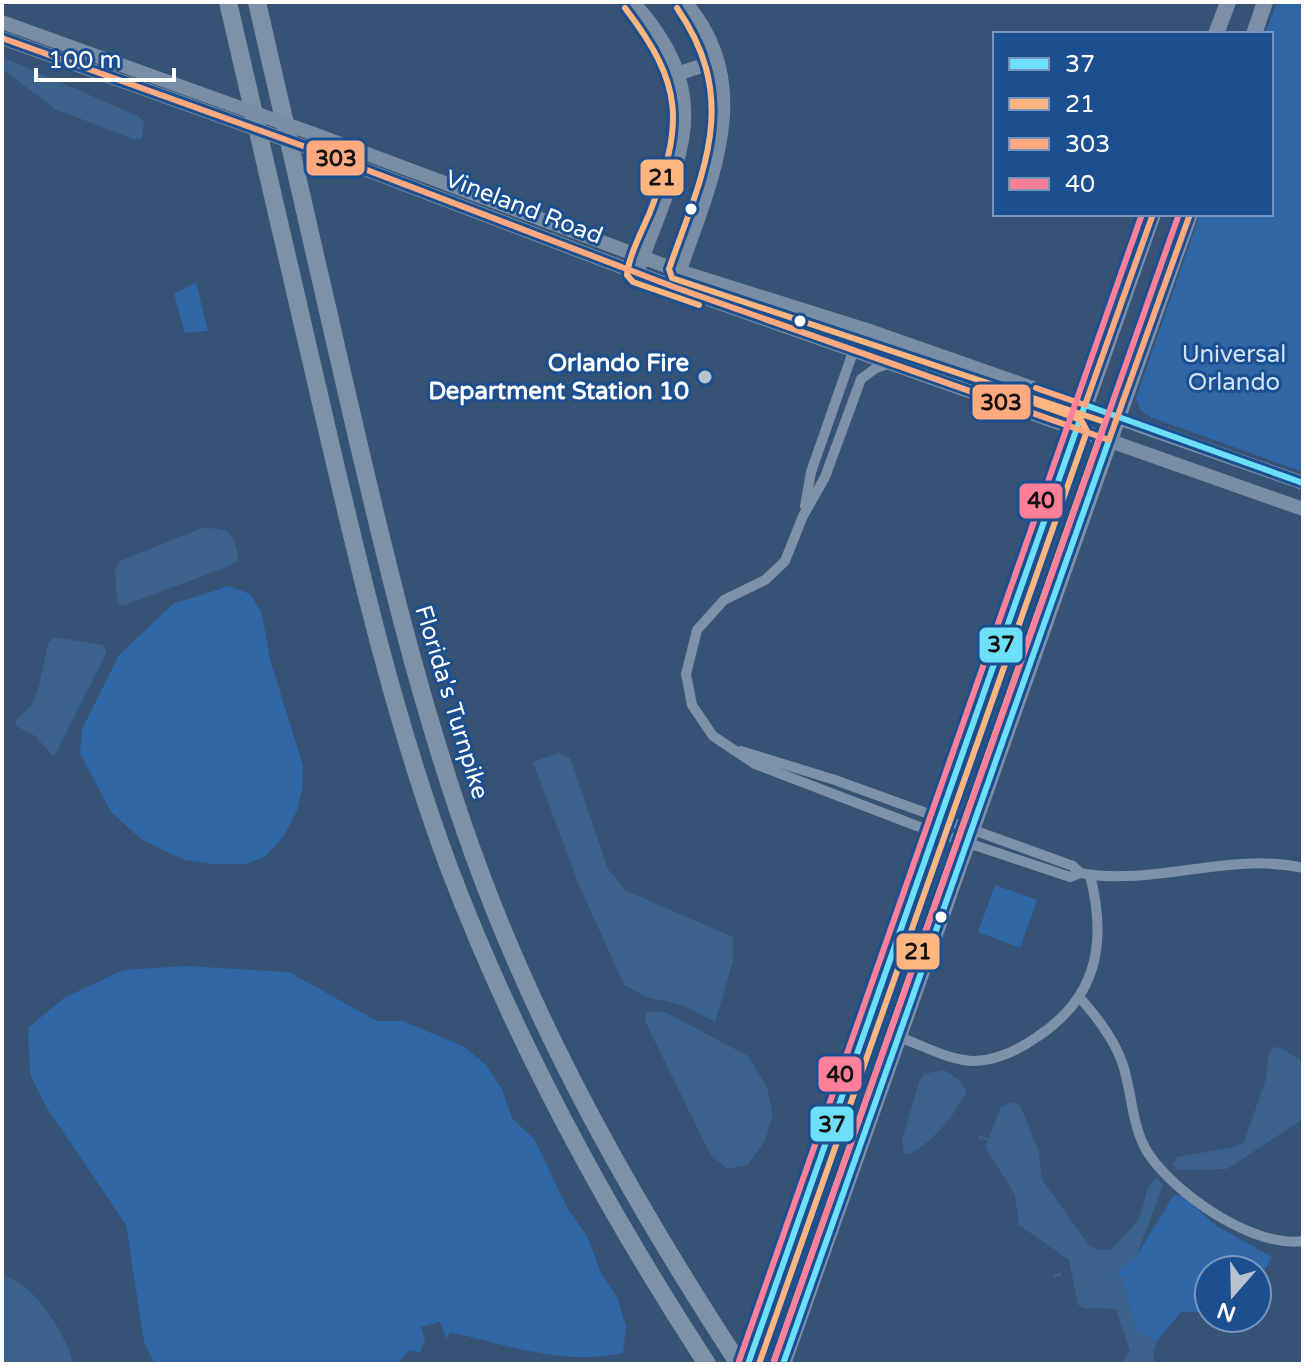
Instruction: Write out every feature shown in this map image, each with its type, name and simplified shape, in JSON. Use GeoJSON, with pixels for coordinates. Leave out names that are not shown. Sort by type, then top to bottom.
{"type":"FeatureCollection","features":[{"type":"Feature","properties":{"kind":"highway"},"geometry":{"type":"LineString","coordinates":[[228,2],[356,552],[411,752],[447,862],[483,954],[574,1144],[624,1233],[707,1364]]}},
{"type":"Feature","properties":{"kind":"highway","name":"Florida's Turnpike"},"geometry":{"type":"LineString","coordinates":[[257,2],[383,545],[437,744],[473,853],[508,943],[598,1131],[648,1220],[739,1364]]}},
{"type":"Feature","properties":{"kind":"main road"},"geometry":{"type":"LineString","coordinates":[[1217,32],[1228,2]]}},
{"type":"Feature","properties":{"kind":"main road"},"geometry":{"type":"LineString","coordinates":[[1255,32],[1265,2]]}},
{"type":"Feature","properties":{"kind":"main road"},"geometry":{"type":"LineString","coordinates":[[748,1364],[1152,216]]}},
{"type":"Feature","properties":{"kind":"main road"},"geometry":{"type":"LineString","coordinates":[[783,1364],[1189,216]]}},
{"type":"Feature","properties":{"kind":"street"},"geometry":{"type":"LineString","coordinates":[[633,2],[667,45],[680,73],[685,98],[680,155],[637,273]]}},
{"type":"Feature","properties":{"kind":"street"},"geometry":{"type":"LineString","coordinates":[[674,287],[721,145],[723,90],[716,61],[705,31],[685,2]]}},
{"type":"Feature","properties":{"kind":"street","name":"Vineland Road"},"geometry":{"type":"LineString","coordinates":[[2,22],[314,134],[679,271],[950,358],[1303,483]]}},
{"type":"Feature","properties":{"kind":"street","name":"Vineland Road"},"geometry":{"type":"LineString","coordinates":[[2,38],[317,151],[674,287],[1302,508]]}},
{"type":"Feature","properties":{"kind":"street"},"geometry":{"type":"LineString","coordinates":[[680,73],[716,61]]}},
{"type":"Feature","properties":{"kind":"street"},"geometry":{"type":"LineString","coordinates":[[745,311],[797,320],[846,336],[873,332]]}},
{"type":"Feature","properties":{"kind":"street"},"geometry":{"type":"LineString","coordinates":[[803,516],[811,472],[854,349],[886,346],[926,359],[950,358]]}},
{"type":"Feature","properties":{"kind":"street"},"geometry":{"type":"LineString","coordinates":[[893,363],[876,368],[861,379],[825,477],[803,516],[782,564],[765,580],[716,607],[702,622],[690,646],[686,674],[692,705],[706,729],[755,764],[812,787],[970,836]]}},
{"type":"Feature","properties":{"kind":"street"},"geometry":{"type":"LineString","coordinates":[[811,472],[825,477]]}},
{"type":"Feature","properties":{"kind":"street"},"geometry":{"type":"LineString","coordinates":[[728,747],[817,774],[1070,877],[1085,874],[1157,876],[1238,865],[1303,868]]}},
{"type":"Feature","properties":{"kind":"street"},"geometry":{"type":"LineString","coordinates":[[812,787],[817,774]]}},
{"type":"Feature","properties":{"kind":"street"},"geometry":{"type":"LineString","coordinates":[[899,1037],[965,1060],[996,1057],[1055,1025],[1080,998],[1092,974],[1097,943],[1085,874]]}},
{"type":"Feature","properties":{"kind":"street"},"geometry":{"type":"LineString","coordinates":[[1080,998],[1096,1016],[1123,1064],[1132,1107],[1148,1153],[1175,1182],[1233,1224],[1266,1238],[1303,1241]]}},
{"type":"Feature","properties":{"kind":"green space","name":"Universal Orlando"},"geometry":{"type":"Polygon","coordinates":[[[1277,2],[1303,2],[1303,472],[1150,417],[1140,409],[1136,398],[1199,216],[1273,216],[1273,32],[1266,32],[1277,2]]]}},
{"type":"Feature","properties":{"kind":"green space"},"geometry":{"type":"Polygon","coordinates":[[[196,282],[208,331],[185,333],[174,294],[196,282]]]}},
{"type":"Feature","properties":{"kind":"green space"},"geometry":{"type":"Polygon","coordinates":[[[229,586],[250,594],[262,614],[270,659],[303,766],[297,811],[283,837],[266,856],[247,864],[184,860],[141,839],[111,812],[80,753],[82,729],[119,655],[173,604],[229,586]]]}},
{"type":"Feature","properties":{"kind":"green space"},"geometry":{"type":"Polygon","coordinates":[[[995,885],[1037,900],[1020,948],[978,932],[995,885]]]}},
{"type":"Feature","properties":{"kind":"green space"},"geometry":{"type":"Polygon","coordinates":[[[185,966],[289,972],[377,1021],[402,1021],[463,1046],[485,1064],[502,1089],[512,1118],[534,1139],[569,1211],[587,1236],[601,1273],[617,1297],[626,1326],[623,1353],[581,1357],[514,1348],[450,1332],[447,1339],[440,1322],[421,1327],[425,1340],[420,1353],[410,1350],[397,1364],[155,1364],[144,1342],[126,1225],[45,1105],[30,1074],[28,1028],[64,998],[123,970],[185,966]]]}},
{"type":"Feature","properties":{"kind":"green space"},"geometry":{"type":"Polygon","coordinates":[[[1174,1195],[1183,1196],[1215,1225],[1267,1254],[1193,1254],[1193,1312],[1181,1312],[1157,1341],[1137,1331],[1116,1273],[1137,1255],[1174,1195]]]}},
{"type":"Feature","properties":{"kind":"shaded area"},"geometry":{"type":"Polygon","coordinates":[[[2,57],[138,116],[144,122],[142,139],[133,139],[55,109],[2,69],[2,57]]]}},
{"type":"Feature","properties":{"kind":"shaded area"},"geometry":{"type":"Polygon","coordinates":[[[202,528],[229,533],[238,560],[230,566],[122,606],[117,602],[115,569],[120,561],[202,528]]]}},
{"type":"Feature","properties":{"kind":"shaded area"},"geometry":{"type":"Polygon","coordinates":[[[54,637],[103,645],[107,652],[54,757],[35,736],[16,726],[15,721],[31,706],[38,690],[48,643],[54,637]]]}},
{"type":"Feature","properties":{"kind":"shaded area"},"geometry":{"type":"Polygon","coordinates":[[[558,753],[570,758],[608,869],[625,890],[733,937],[733,961],[715,1022],[682,1005],[646,997],[624,985],[579,885],[533,762],[558,753]]]}},
{"type":"Feature","properties":{"kind":"shaded area"},"geometry":{"type":"Polygon","coordinates":[[[646,1012],[665,1012],[748,1056],[767,1087],[773,1114],[765,1141],[748,1165],[727,1169],[710,1154],[645,1021],[646,1012]]]}},
{"type":"Feature","properties":{"kind":"shaded area"},"geometry":{"type":"Polygon","coordinates":[[[1279,1047],[1303,1062],[1303,1119],[1227,1169],[1178,1170],[1173,1165],[1177,1157],[1235,1147],[1244,1142],[1266,1079],[1268,1056],[1272,1048],[1279,1047]]]}},
{"type":"Feature","properties":{"kind":"shaded area"},"geometry":{"type":"Polygon","coordinates":[[[944,1070],[958,1079],[967,1091],[935,1135],[919,1149],[910,1154],[904,1153],[902,1140],[920,1079],[924,1074],[944,1070]]]}},
{"type":"Feature","properties":{"kind":"shaded area"},"geometry":{"type":"Polygon","coordinates":[[[1011,1102],[1020,1105],[1039,1152],[1042,1180],[1090,1246],[1098,1250],[1112,1249],[1139,1218],[1153,1182],[1157,1178],[1163,1185],[1137,1255],[1117,1272],[1123,1279],[1137,1331],[1157,1341],[1153,1352],[1155,1364],[1121,1364],[1130,1351],[1116,1309],[1078,1305],[1069,1260],[1019,1225],[1015,1195],[985,1147],[1001,1107],[1011,1102]]]}},
{"type":"Feature","properties":{"kind":"shaded area"},"geometry":{"type":"Polygon","coordinates":[[[2,1276],[13,1279],[36,1298],[64,1339],[73,1364],[2,1364],[2,1276]]]}},
{"type":"Feature","properties":{"kind":"waterway"},"geometry":{"type":"LineString","coordinates":[[979,1137],[986,1139]]}},
{"type":"Feature","properties":{"kind":"waterway"},"geometry":{"type":"LineString","coordinates":[[1054,1276],[1060,1274]]}},
{"type":"Feature","properties":{"kind":"transit line","name":"21"},"geometry":{"type":"LineString","coordinates":[[625,8],[659,60],[668,83],[673,129],[661,181],[633,251],[627,275],[633,282],[699,305]]}},
{"type":"Feature","properties":{"kind":"transit line","name":"21"},"geometry":{"type":"LineString","coordinates":[[677,8],[696,42],[708,74],[712,106],[710,137],[703,168],[669,269],[672,278],[1105,422],[774,1361]]}},
{"type":"Feature","properties":{"kind":"transit line","name":"303"},"geometry":{"type":"LineString","coordinates":[[2,38],[317,151],[674,287],[1109,440],[1189,216]]}},
{"type":"Feature","properties":{"kind":"transit line","name":"40"},"geometry":{"type":"LineString","coordinates":[[739,1361],[1141,216]]}},
{"type":"Feature","properties":{"kind":"transit line","name":"303"},"geometry":{"type":"LineString","coordinates":[[1036,388],[1085,405],[1152,216]]}},
{"type":"Feature","properties":{"kind":"transit line","name":"40"},"geometry":{"type":"LineString","coordinates":[[774,1361],[1178,216]]}},
{"type":"Feature","properties":{"kind":"transit line","name":"21"},"geometry":{"type":"LineString","coordinates":[[759,1364],[1087,431],[1081,420],[1031,402]]}},
{"type":"Feature","properties":{"kind":"transit line","name":"37"},"geometry":{"type":"LineString","coordinates":[[1085,405],[1303,483]]}},
{"type":"Feature","properties":{"kind":"transit line","name":"37"},"geometry":{"type":"LineString","coordinates":[[748,1364],[1085,405]]}},
{"type":"Feature","properties":{"kind":"transit line","name":"37"},"geometry":{"type":"LineString","coordinates":[[783,1364],[1109,440]]}},
{"type":"Feature","properties":{"kind":"place","name":"Orlando Fire Department Station 10"},"geometry":{"type":"Point","coordinates":[705,377]}}]}
